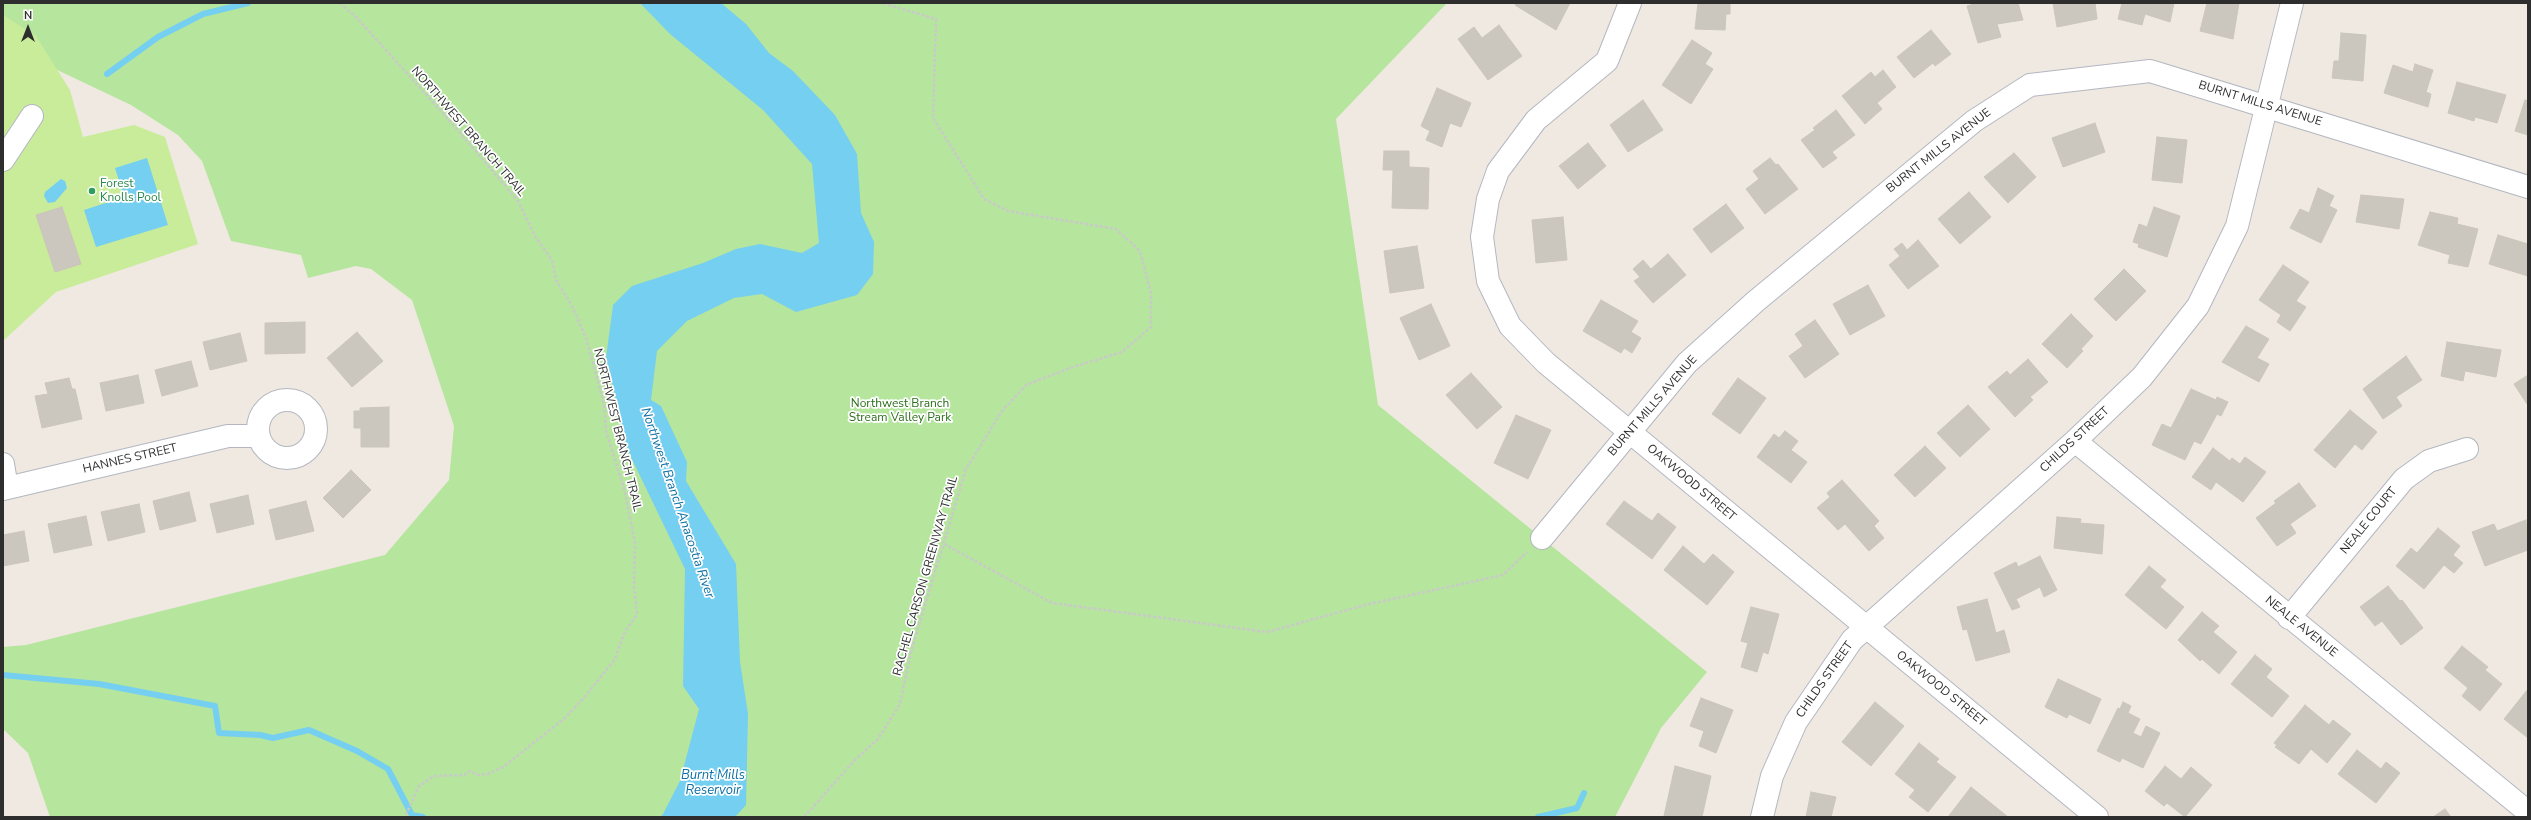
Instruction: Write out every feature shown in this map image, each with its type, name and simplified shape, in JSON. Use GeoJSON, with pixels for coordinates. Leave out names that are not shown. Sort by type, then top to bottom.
{"type":"FeatureCollection","features":[{"type":"Feature","properties":{"kind":"street","name":"OAKWOOD STREET"},"geometry":{"type":"LineString","coordinates":[[1630,3],[1607,61],[1536,120],[1498,171],[1488,199],[1482,237],[1488,281],[1510,326],[1546,363],[2097,817]]}},
{"type":"Feature","properties":{"kind":"street","name":"CHILDS STREET"},"geometry":{"type":"LineString","coordinates":[[1762,817],[1772,776],[1796,722],[1852,640],[2074,441],[2142,377],[2198,306],[2237,226],[2292,3]]}},
{"type":"Feature","properties":{"kind":"street","name":"BURNT MILLS AVENUE"},"geometry":{"type":"LineString","coordinates":[[1542,538],[1687,363],[1756,301],[1974,121],[2030,85],[2150,72],[2267,106],[2528,187]]}},
{"type":"Feature","properties":{"kind":"street"},"geometry":{"type":"LineString","coordinates":[[3,160],[32,116]]}},
{"type":"Feature","properties":{"kind":"street","name":"HANNES STREET"},"geometry":{"type":"LineString","coordinates":[[5,489],[228,436],[258,436]]}},
{"type":"Feature","properties":{"kind":"street","name":"NEALE AVENUE"},"geometry":{"type":"LineString","coordinates":[[2074,441],[2528,812]]}},
{"type":"Feature","properties":{"kind":"street","name":"NEALE COURT"},"geometry":{"type":"LineString","coordinates":[[2289,618],[2404,479],[2429,461],[2467,449]]}},
{"type":"Feature","properties":{"kind":"street"},"geometry":{"type":"LineString","coordinates":[[3,464],[5,489]]}},
{"type":"Feature","properties":{"kind":"path","name":"NORTHWEST BRANCH TRAIL"},"geometry":{"type":"LineString","coordinates":[[340,3],[356,17],[444,115],[518,201],[535,236],[552,260],[556,280],[571,304],[586,338],[604,404],[606,431],[625,492],[635,543],[634,587],[637,615],[625,631],[615,659],[583,700],[565,718],[504,767],[488,774],[478,775],[470,771],[464,775],[434,776],[418,786],[405,817]]}},
{"type":"Feature","properties":{"kind":"path","name":"RACHEL CARSON GREENWAY TRAIL"},"geometry":{"type":"LineString","coordinates":[[804,817],[854,761],[878,739],[900,704],[912,652],[966,469],[1002,410],[1026,386],[1070,368],[1122,352],[1151,327],[1151,293],[1140,251],[1116,229],[1008,211],[984,199],[933,118],[936,19],[882,3]]}},
{"type":"Feature","properties":{"kind":"path"},"geometry":{"type":"LineString","coordinates":[[944,544],[1052,603],[1267,632],[1364,605],[1503,574],[1542,538]]}},
{"type":"Feature","properties":{"kind":"green space","name":"Northwest Branch Stream Valley Park"},"geometry":{"type":"Polygon","coordinates":[[[3,3],[1447,3],[1336,119],[1378,405],[1707,672],[1661,728],[1615,817],[50,817],[28,753],[3,729],[3,647],[26,645],[385,555],[449,480],[454,426],[412,300],[371,269],[356,266],[308,278],[301,255],[231,241],[202,161],[178,135],[131,105],[13,49],[3,48],[3,3]]]}},
{"type":"Feature","properties":{"kind":"green space","name":"Forest Knolls Pool"},"geometry":{"type":"Polygon","coordinates":[[[3,15],[36,36],[70,90],[83,137],[134,125],[165,137],[198,244],[56,292],[3,341],[3,15]]]}},
{"type":"Feature","properties":{"kind":"water"},"geometry":{"type":"Polygon","coordinates":[[[640,3],[721,3],[746,24],[769,53],[793,71],[835,115],[857,154],[861,213],[874,242],[873,274],[857,295],[796,312],[762,294],[734,298],[687,321],[657,351],[651,400],[661,406],[687,462],[686,481],[736,564],[740,662],[748,714],[746,805],[735,817],[660,817],[680,781],[699,709],[683,686],[685,569],[628,451],[606,358],[613,305],[632,286],[703,263],[736,249],[760,244],[802,253],[819,243],[812,164],[763,110],[670,34],[640,3]]]}},
{"type":"Feature","properties":{"kind":"water"},"geometry":{"type":"Polygon","coordinates":[[[147,158],[168,225],[96,247],[84,210],[124,197],[115,168],[147,158]]]}},
{"type":"Feature","properties":{"kind":"water"},"geometry":{"type":"Polygon","coordinates":[[[61,179],[65,181],[67,188],[55,202],[48,203],[44,196],[45,192],[61,179]]]}},
{"type":"Feature","properties":{"kind":"building"},"geometry":{"type":"Polygon","coordinates":[[[1516,3],[1531,3],[1534,5],[1536,3],[1570,3],[1556,30],[1515,5],[1516,3]]]}},
{"type":"Feature","properties":{"kind":"building"},"geometry":{"type":"Polygon","coordinates":[[[1698,3],[1730,3],[1730,14],[1726,14],[1725,30],[1695,29],[1698,3]]]}},
{"type":"Feature","properties":{"kind":"building"},"geometry":{"type":"Polygon","coordinates":[[[1977,3],[2018,3],[2023,20],[1997,24],[2001,37],[1978,43],[1967,6],[1977,3]]]}},
{"type":"Feature","properties":{"kind":"building"},"geometry":{"type":"Polygon","coordinates":[[[2053,3],[2095,3],[2097,19],[2057,27],[2053,3]]]}},
{"type":"Feature","properties":{"kind":"building"},"geometry":{"type":"Polygon","coordinates":[[[2122,3],[2174,3],[2170,22],[2145,14],[2142,25],[2118,19],[2122,3]]]}},
{"type":"Feature","properties":{"kind":"building"},"geometry":{"type":"Polygon","coordinates":[[[2207,3],[2239,3],[2233,39],[2200,31],[2207,3]]]}},
{"type":"Feature","properties":{"kind":"building"},"geometry":{"type":"Polygon","coordinates":[[[1499,25],[1522,56],[1488,80],[1458,39],[1474,27],[1482,38],[1499,25]]]}},
{"type":"Feature","properties":{"kind":"building"},"geometry":{"type":"Polygon","coordinates":[[[1931,30],[1951,54],[1935,66],[1933,63],[1914,78],[1897,57],[1931,30]]]}},
{"type":"Feature","properties":{"kind":"building"},"geometry":{"type":"Polygon","coordinates":[[[2341,33],[2366,35],[2363,81],[2332,78],[2334,61],[2339,61],[2341,33]]]}},
{"type":"Feature","properties":{"kind":"building"},"geometry":{"type":"Polygon","coordinates":[[[1692,40],[1712,53],[1705,64],[1713,69],[1691,104],[1662,85],[1692,40]]]}},
{"type":"Feature","properties":{"kind":"building"},"geometry":{"type":"Polygon","coordinates":[[[2415,64],[2433,70],[2426,92],[2431,94],[2428,107],[2384,93],[2393,65],[2413,72],[2415,64]]]}},
{"type":"Feature","properties":{"kind":"building"},"geometry":{"type":"Polygon","coordinates":[[[1883,70],[1896,87],[1877,103],[1882,109],[1865,124],[1842,96],[1871,72],[1875,77],[1883,70]]]}},
{"type":"Feature","properties":{"kind":"building"},"geometry":{"type":"Polygon","coordinates":[[[2457,82],[2506,95],[2497,123],[2475,117],[2474,121],[2448,113],[2457,82]]]}},
{"type":"Feature","properties":{"kind":"building"},"geometry":{"type":"Polygon","coordinates":[[[1437,88],[1471,103],[1461,127],[1450,123],[1442,147],[1426,140],[1430,131],[1421,126],[1437,88]]]}},
{"type":"Feature","properties":{"kind":"building"},"geometry":{"type":"Polygon","coordinates":[[[1643,100],[1663,130],[1628,152],[1610,125],[1643,100]]]}},
{"type":"Feature","properties":{"kind":"building"},"geometry":{"type":"Polygon","coordinates":[[[2525,100],[2528,101],[2528,135],[2515,131],[2525,100]]]}},
{"type":"Feature","properties":{"kind":"building"},"geometry":{"type":"Polygon","coordinates":[[[1836,110],[1855,135],[1832,152],[1837,158],[1823,168],[1801,140],[1815,130],[1813,128],[1836,110]]]}},
{"type":"Feature","properties":{"kind":"building"},"geometry":{"type":"Polygon","coordinates":[[[2095,123],[2105,152],[2063,167],[2052,138],[2095,123]]]}},
{"type":"Feature","properties":{"kind":"building"},"geometry":{"type":"Polygon","coordinates":[[[2157,137],[2187,140],[2182,183],[2152,180],[2157,137]]]}},
{"type":"Feature","properties":{"kind":"building"},"geometry":{"type":"Polygon","coordinates":[[[1588,143],[1606,166],[1578,189],[1559,166],[1588,143]]]}},
{"type":"Feature","properties":{"kind":"building"},"geometry":{"type":"Polygon","coordinates":[[[1384,151],[1409,151],[1409,167],[1429,168],[1428,209],[1392,208],[1393,170],[1383,170],[1384,151]]]}},
{"type":"Feature","properties":{"kind":"building"},"geometry":{"type":"Polygon","coordinates":[[[2014,153],[2036,177],[2008,203],[1984,177],[2014,153]]]}},
{"type":"Feature","properties":{"kind":"building"},"geometry":{"type":"Polygon","coordinates":[[[1770,158],[1776,165],[1778,164],[1798,189],[1765,214],[1746,189],[1759,179],[1753,171],[1770,158]]]}},
{"type":"Feature","properties":{"kind":"building"},"geometry":{"type":"Polygon","coordinates":[[[2318,188],[2334,196],[2329,206],[2337,210],[2321,243],[2290,228],[2300,209],[2309,213],[2318,188]]]}},
{"type":"Feature","properties":{"kind":"building"},"geometry":{"type":"Polygon","coordinates":[[[1969,192],[1991,217],[1960,244],[1938,219],[1969,192]]]}},
{"type":"Feature","properties":{"kind":"building"},"geometry":{"type":"Polygon","coordinates":[[[2361,195],[2404,199],[2399,229],[2356,222],[2361,195]]]}},
{"type":"Feature","properties":{"kind":"building"},"geometry":{"type":"Polygon","coordinates":[[[1726,204],[1744,228],[1711,253],[1693,229],[1726,204]]]}},
{"type":"Feature","properties":{"kind":"building"},"geometry":{"type":"Polygon","coordinates":[[[62,207],[81,264],[55,272],[36,215],[62,207]]]}},
{"type":"Feature","properties":{"kind":"building"},"geometry":{"type":"Polygon","coordinates":[[[2154,207],[2180,216],[2167,257],[2138,247],[2139,244],[2133,242],[2139,224],[2147,227],[2154,207]]]}},
{"type":"Feature","properties":{"kind":"building"},"geometry":{"type":"Polygon","coordinates":[[[2430,212],[2458,218],[2457,224],[2478,229],[2468,267],[2448,263],[2450,255],[2418,245],[2430,212]]]}},
{"type":"Feature","properties":{"kind":"building"},"geometry":{"type":"Polygon","coordinates":[[[1563,217],[1567,260],[1536,263],[1532,220],[1563,217]]]}},
{"type":"Feature","properties":{"kind":"building"},"geometry":{"type":"Polygon","coordinates":[[[2498,235],[2528,244],[2528,276],[2489,264],[2498,235]]]}},
{"type":"Feature","properties":{"kind":"building"},"geometry":{"type":"Polygon","coordinates":[[[1918,240],[1939,266],[1908,289],[1889,265],[1900,256],[1894,249],[1902,243],[1907,250],[1918,240]]]}},
{"type":"Feature","properties":{"kind":"building"},"geometry":{"type":"Polygon","coordinates":[[[1417,246],[1424,288],[1390,293],[1384,251],[1417,246]]]}},
{"type":"Feature","properties":{"kind":"building"},"geometry":{"type":"Polygon","coordinates":[[[1668,254],[1686,275],[1653,303],[1634,281],[1640,277],[1633,269],[1643,260],[1651,269],[1668,254]]]}},
{"type":"Feature","properties":{"kind":"building"},"geometry":{"type":"Polygon","coordinates":[[[2283,265],[2309,282],[2296,301],[2306,307],[2290,331],[2277,322],[2281,315],[2259,300],[2283,265]]]}},
{"type":"Feature","properties":{"kind":"building"},"geometry":{"type":"Polygon","coordinates":[[[2124,269],[2146,291],[2116,321],[2094,299],[2124,269]]]}},
{"type":"Feature","properties":{"kind":"building"},"geometry":{"type":"Polygon","coordinates":[[[1868,285],[1885,316],[1850,335],[1833,304],[1868,285]]]}},
{"type":"Feature","properties":{"kind":"building"},"geometry":{"type":"Polygon","coordinates":[[[1601,300],[1638,321],[1631,332],[1641,338],[1632,353],[1624,348],[1621,353],[1583,331],[1601,300]]]}},
{"type":"Feature","properties":{"kind":"building"},"geometry":{"type":"Polygon","coordinates":[[[1431,304],[1450,346],[1419,360],[1400,318],[1431,304]]]}},
{"type":"Feature","properties":{"kind":"building"},"geometry":{"type":"Polygon","coordinates":[[[2071,314],[2093,336],[2081,349],[2083,351],[2067,368],[2042,344],[2071,314]]]}},
{"type":"Feature","properties":{"kind":"building"},"geometry":{"type":"Polygon","coordinates":[[[1815,320],[1839,354],[1805,378],[1789,356],[1803,346],[1795,334],[1815,320]]]}},
{"type":"Feature","properties":{"kind":"building"},"geometry":{"type":"Polygon","coordinates":[[[305,322],[305,353],[265,354],[265,323],[305,322]]]}},
{"type":"Feature","properties":{"kind":"building"},"geometry":{"type":"Polygon","coordinates":[[[2246,326],[2269,339],[2257,358],[2269,364],[2259,382],[2222,362],[2246,326]]]}},
{"type":"Feature","properties":{"kind":"building"},"geometry":{"type":"Polygon","coordinates":[[[357,332],[383,361],[352,387],[327,358],[357,332]]]}},
{"type":"Feature","properties":{"kind":"building"},"geometry":{"type":"Polygon","coordinates":[[[240,333],[247,361],[210,370],[203,342],[240,333]]]}},
{"type":"Feature","properties":{"kind":"building"},"geometry":{"type":"Polygon","coordinates":[[[2447,342],[2501,350],[2496,377],[2465,371],[2463,381],[2441,376],[2447,342]]]}},
{"type":"Feature","properties":{"kind":"building"},"geometry":{"type":"Polygon","coordinates":[[[2406,356],[2422,380],[2396,397],[2402,406],[2383,419],[2363,389],[2406,356]]]}},
{"type":"Feature","properties":{"kind":"building"},"geometry":{"type":"Polygon","coordinates":[[[2028,359],[2048,382],[2030,397],[2033,400],[2015,417],[1988,387],[2007,371],[2010,375],[2028,359]]]}},
{"type":"Feature","properties":{"kind":"building"},"geometry":{"type":"Polygon","coordinates":[[[191,361],[198,386],[162,396],[155,370],[191,361]]]}},
{"type":"Feature","properties":{"kind":"building"},"geometry":{"type":"Polygon","coordinates":[[[1471,373],[1502,407],[1477,429],[1446,395],[1471,373]]]}},
{"type":"Feature","properties":{"kind":"building"},"geometry":{"type":"Polygon","coordinates":[[[138,375],[144,403],[106,411],[100,383],[138,375]]]}},
{"type":"Feature","properties":{"kind":"building"},"geometry":{"type":"Polygon","coordinates":[[[2528,375],[2528,403],[2527,404],[2514,384],[2528,375]]]}},
{"type":"Feature","properties":{"kind":"building"},"geometry":{"type":"Polygon","coordinates":[[[69,378],[72,389],[75,389],[82,419],[42,428],[35,396],[48,394],[45,383],[69,378]]]}},
{"type":"Feature","properties":{"kind":"building"},"geometry":{"type":"Polygon","coordinates":[[[1738,378],[1766,398],[1740,434],[1712,414],[1738,378]]]}},
{"type":"Feature","properties":{"kind":"building"},"geometry":{"type":"Polygon","coordinates":[[[2191,389],[2216,400],[2217,397],[2228,402],[2221,416],[2217,414],[2201,444],[2194,441],[2185,460],[2152,445],[2162,424],[2171,428],[2191,389]]]}},
{"type":"Feature","properties":{"kind":"building"},"geometry":{"type":"Polygon","coordinates":[[[1968,405],[1990,429],[1960,457],[1937,433],[1968,405]]]}},
{"type":"Feature","properties":{"kind":"building"},"geometry":{"type":"Polygon","coordinates":[[[389,407],[389,447],[361,447],[361,428],[354,428],[354,411],[360,411],[360,408],[389,407]]]}},
{"type":"Feature","properties":{"kind":"building"},"geometry":{"type":"Polygon","coordinates":[[[2350,410],[2377,432],[2362,450],[2355,444],[2335,468],[2314,450],[2350,410]]]}},
{"type":"Feature","properties":{"kind":"building"},"geometry":{"type":"Polygon","coordinates":[[[1516,415],[1551,430],[1528,479],[1494,463],[1516,415]]]}},
{"type":"Feature","properties":{"kind":"building"},"geometry":{"type":"Polygon","coordinates":[[[1785,431],[1798,441],[1791,450],[1807,462],[1791,483],[1757,457],[1774,434],[1779,438],[1785,431]]]}},
{"type":"Feature","properties":{"kind":"building"},"geometry":{"type":"Polygon","coordinates":[[[1925,446],[1946,468],[1915,497],[1894,475],[1925,446]]]}},
{"type":"Feature","properties":{"kind":"building"},"geometry":{"type":"Polygon","coordinates":[[[2213,448],[2230,461],[2232,458],[2240,464],[2245,457],[2266,472],[2243,502],[2216,482],[2211,490],[2192,477],[2213,448]]]}},
{"type":"Feature","properties":{"kind":"building"},"geometry":{"type":"Polygon","coordinates":[[[351,470],[371,490],[343,518],[323,498],[351,470]]]}},
{"type":"Feature","properties":{"kind":"building"},"geometry":{"type":"Polygon","coordinates":[[[1842,480],[1879,521],[1874,526],[1884,538],[1869,551],[1845,524],[1838,530],[1817,508],[1830,497],[1827,493],[1842,480]]]}},
{"type":"Feature","properties":{"kind":"building"},"geometry":{"type":"Polygon","coordinates":[[[2299,483],[2316,506],[2290,524],[2296,533],[2277,546],[2256,518],[2276,503],[2274,501],[2299,483]]]}},
{"type":"Feature","properties":{"kind":"building"},"geometry":{"type":"Polygon","coordinates":[[[189,492],[196,521],[160,530],[153,501],[189,492]]]}},
{"type":"Feature","properties":{"kind":"building"},"geometry":{"type":"Polygon","coordinates":[[[248,495],[254,524],[217,533],[210,504],[248,495]]]}},
{"type":"Feature","properties":{"kind":"building"},"geometry":{"type":"Polygon","coordinates":[[[306,501],[314,531],[276,540],[269,510],[306,501]]]}},
{"type":"Feature","properties":{"kind":"building"},"geometry":{"type":"Polygon","coordinates":[[[1624,501],[1652,521],[1658,513],[1676,527],[1652,559],[1606,524],[1624,501]]]}},
{"type":"Feature","properties":{"kind":"building"},"geometry":{"type":"Polygon","coordinates":[[[139,504],[145,532],[108,541],[101,512],[139,504]]]}},
{"type":"Feature","properties":{"kind":"building"},"geometry":{"type":"Polygon","coordinates":[[[86,516],[92,545],[54,553],[48,524],[86,516]]]}},
{"type":"Feature","properties":{"kind":"building"},"geometry":{"type":"Polygon","coordinates":[[[2057,517],[2081,519],[2080,523],[2104,525],[2102,554],[2054,548],[2057,517]]]}},
{"type":"Feature","properties":{"kind":"building"},"geometry":{"type":"Polygon","coordinates":[[[2526,520],[2528,550],[2485,566],[2472,532],[2494,524],[2497,531],[2526,520]]]}},
{"type":"Feature","properties":{"kind":"building"},"geometry":{"type":"Polygon","coordinates":[[[2438,528],[2460,546],[2453,555],[2463,563],[2454,573],[2444,565],[2424,589],[2396,566],[2411,548],[2417,553],[2438,528]]]}},
{"type":"Feature","properties":{"kind":"building"},"geometry":{"type":"Polygon","coordinates":[[[24,531],[29,561],[3,566],[3,535],[24,531]]]}},
{"type":"Feature","properties":{"kind":"building"},"geometry":{"type":"Polygon","coordinates":[[[1683,546],[1704,564],[1713,554],[1734,572],[1707,605],[1664,570],[1683,546]]]}},
{"type":"Feature","properties":{"kind":"building"},"geometry":{"type":"Polygon","coordinates":[[[2040,556],[2057,590],[2044,597],[2040,587],[2016,599],[2020,607],[2012,610],[1994,573],[2016,562],[2018,567],[2040,556]]]}},
{"type":"Feature","properties":{"kind":"building"},"geometry":{"type":"Polygon","coordinates":[[[2149,566],[2166,580],[2160,587],[2184,607],[2166,629],[2125,595],[2149,566]]]}},
{"type":"Feature","properties":{"kind":"building"},"geometry":{"type":"Polygon","coordinates":[[[2388,586],[2400,601],[2402,600],[2423,628],[2401,645],[2382,621],[2375,626],[2360,607],[2388,586]]]}},
{"type":"Feature","properties":{"kind":"building"},"geometry":{"type":"Polygon","coordinates":[[[1987,599],[1996,633],[2004,630],[2010,652],[1976,661],[1967,629],[1963,630],[1957,607],[1987,599]]]}},
{"type":"Feature","properties":{"kind":"building"},"geometry":{"type":"Polygon","coordinates":[[[1751,607],[1779,614],[1768,654],[1763,652],[1757,672],[1741,667],[1748,643],[1741,641],[1751,607]]]}},
{"type":"Feature","properties":{"kind":"building"},"geometry":{"type":"Polygon","coordinates":[[[2202,612],[2219,626],[2213,632],[2237,652],[2219,674],[2202,659],[2200,661],[2178,640],[2202,612]]]}},
{"type":"Feature","properties":{"kind":"building"},"geometry":{"type":"Polygon","coordinates":[[[2462,646],[2488,667],[2485,670],[2502,684],[2480,711],[2462,696],[2468,688],[2444,668],[2462,646]]]}},
{"type":"Feature","properties":{"kind":"building"},"geometry":{"type":"Polygon","coordinates":[[[2255,655],[2272,669],[2266,677],[2289,696],[2272,717],[2231,684],[2255,655]]]}},
{"type":"Feature","properties":{"kind":"building"},"geometry":{"type":"Polygon","coordinates":[[[2058,679],[2101,699],[2090,724],[2069,714],[2067,718],[2045,707],[2058,679]]]}},
{"type":"Feature","properties":{"kind":"building"},"geometry":{"type":"Polygon","coordinates":[[[2528,689],[2528,738],[2504,719],[2528,689]]]}},
{"type":"Feature","properties":{"kind":"building"},"geometry":{"type":"Polygon","coordinates":[[[1701,698],[1733,710],[1716,753],[1699,746],[1704,731],[1690,726],[1701,698]]]}},
{"type":"Feature","properties":{"kind":"building"},"geometry":{"type":"Polygon","coordinates":[[[1875,702],[1904,726],[1871,766],[1842,742],[1875,702]]]}},
{"type":"Feature","properties":{"kind":"building"},"geometry":{"type":"Polygon","coordinates":[[[2123,702],[2131,706],[2128,713],[2140,719],[2133,733],[2141,737],[2146,726],[2160,733],[2143,768],[2122,758],[2120,762],[2097,751],[2118,708],[2120,709],[2123,702]]]}},
{"type":"Feature","properties":{"kind":"building"},"geometry":{"type":"Polygon","coordinates":[[[2305,705],[2329,725],[2333,720],[2351,734],[2327,763],[2311,749],[2299,764],[2275,747],[2277,745],[2274,743],[2305,705]]]}},
{"type":"Feature","properties":{"kind":"building"},"geometry":{"type":"Polygon","coordinates":[[[1919,743],[1939,759],[1936,762],[1956,777],[1928,812],[1909,797],[1915,790],[1895,774],[1919,743]]]}},
{"type":"Feature","properties":{"kind":"building"},"geometry":{"type":"Polygon","coordinates":[[[2357,750],[2381,769],[2386,762],[2400,773],[2376,803],[2338,774],[2357,750]]]}},
{"type":"Feature","properties":{"kind":"building"},"geometry":{"type":"Polygon","coordinates":[[[1675,766],[1711,776],[1702,817],[1664,816],[1675,766]]]}},
{"type":"Feature","properties":{"kind":"building"},"geometry":{"type":"Polygon","coordinates":[[[2165,766],[2181,779],[2191,767],[2212,785],[2185,817],[2167,803],[2164,806],[2145,791],[2165,766]]]}},
{"type":"Feature","properties":{"kind":"building"},"geometry":{"type":"Polygon","coordinates":[[[1971,787],[2008,817],[1948,817],[1971,787]]]}},
{"type":"Feature","properties":{"kind":"building"},"geometry":{"type":"Polygon","coordinates":[[[1811,792],[1836,797],[1831,817],[1806,817],[1811,792]]]}},
{"type":"Feature","properties":{"kind":"building"},"geometry":{"type":"Polygon","coordinates":[[[2445,809],[2451,817],[2433,817],[2445,809]]]}},
{"type":"Feature","properties":{"kind":"waterway"},"geometry":{"type":"LineString","coordinates":[[107,74],[158,37],[203,14],[248,3]]}},
{"type":"Feature","properties":{"kind":"waterway"},"geometry":{"type":"LineString","coordinates":[[3,675],[99,684],[215,706],[219,733],[260,735],[273,738],[309,730],[357,751],[388,769],[412,815],[423,817]]}},
{"type":"Feature","properties":{"kind":"waterway"},"geometry":{"type":"LineString","coordinates":[[1538,817],[1577,808],[1584,793]]}},
{"type":"Feature","properties":{"kind":"place","name":"Forest Knolls Pool"},"geometry":{"type":"Point","coordinates":[92,191]}},
{"type":"Feature","properties":{"kind":"water label","name":"Northwest Branch Anacostia River"},"geometry":{"type":"Point","coordinates":[677,503]}},
{"type":"Feature","properties":{"kind":"water label","name":"Burnt Mills Reservoir"},"geometry":{"type":"Point","coordinates":[713,784]}}]}
